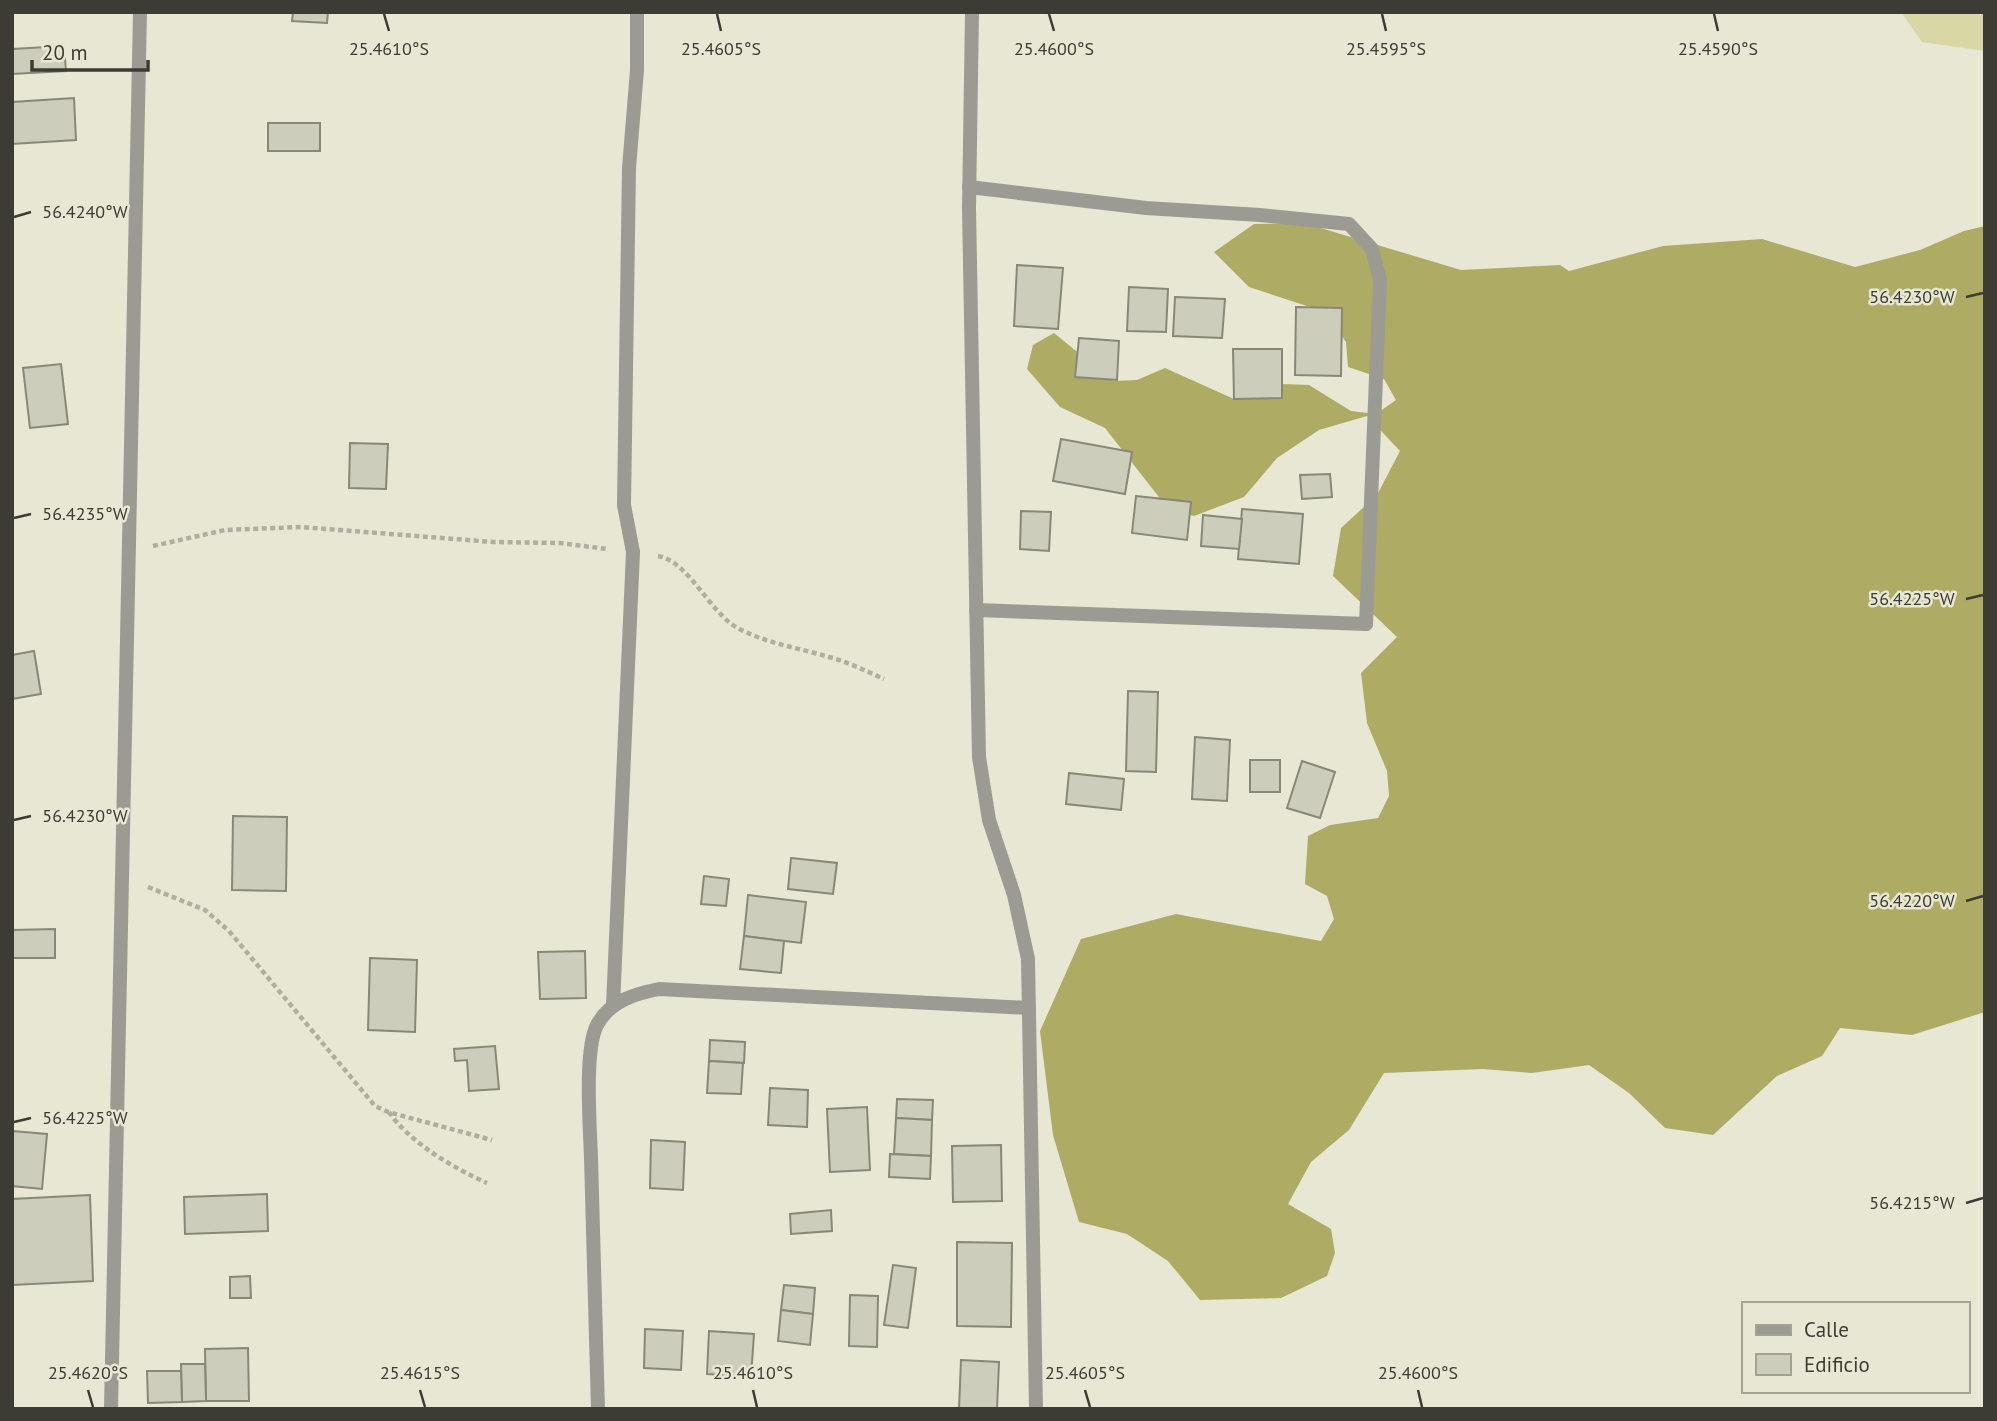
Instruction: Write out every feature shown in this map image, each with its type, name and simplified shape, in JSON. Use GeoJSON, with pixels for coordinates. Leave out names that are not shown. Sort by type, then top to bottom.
{"type":"FeatureCollection","features":[{"type":"Feature","properties":{"kind":"street"},"geometry":{"type":"LineString","coordinates":[[111,1409],[140,12]]}},
{"type":"Feature","properties":{"kind":"street"},"geometry":{"type":"LineString","coordinates":[[613,1006],[633,552],[624,505],[629,168],[635,105],[637,12]]}},
{"type":"Feature","properties":{"kind":"street"},"geometry":{"type":"LineString","coordinates":[[972,12],[969,187],[979,757],[989,820],[1014,895],[1028,959],[1036,1409]]}},
{"type":"Feature","properties":{"kind":"street"},"geometry":{"type":"LineString","coordinates":[[969,187],[1146,208],[1349,224],[1372,249],[1380,280],[1366,624],[976,610]]}},
{"type":"Feature","properties":{"kind":"street"},"geometry":{"type":"LineString","coordinates":[[598,1409],[589,1104],[591,1043],[596,1026],[613,1006],[638,993],[659,989],[1029,1008]]}},
{"type":"Feature","properties":{"kind":"path"},"geometry":{"type":"LineString","coordinates":[[128,551],[225,530],[302,527],[493,542],[561,543],[665,557],[691,579],[719,612],[736,627],[833,658],[884,679]]}},
{"type":"Feature","properties":{"kind":"path"},"geometry":{"type":"LineString","coordinates":[[122,875],[205,910],[229,930],[376,1105],[388,1112],[492,1140]]}},
{"type":"Feature","properties":{"kind":"path"},"geometry":{"type":"LineString","coordinates":[[388,1112],[399,1128],[467,1174],[487,1183]]}},
{"type":"Feature","properties":{"kind":"green space"},"geometry":{"type":"Polygon","coordinates":[[[1901,12],[1985,12],[1985,51],[1922,42],[1901,12]]]}},
{"type":"Feature","properties":{"kind":"shaded area"},"geometry":{"type":"Polygon","coordinates":[[[1304,223],[1461,270],[1560,265],[1569,271],[1663,246],[1762,239],[1855,267],[1920,250],[1964,231],[1985,226],[1985,1012],[1912,1035],[1840,1028],[1822,1056],[1777,1076],[1713,1135],[1665,1128],[1629,1093],[1589,1065],[1532,1073],[1483,1069],[1384,1073],[1349,1130],[1311,1162],[1288,1204],[1331,1229],[1335,1253],[1327,1276],[1281,1298],[1200,1300],[1168,1261],[1127,1234],[1079,1222],[1053,1135],[1040,1031],[1081,939],[1176,914],[1321,941],[1334,919],[1327,896],[1305,884],[1308,836],[1330,825],[1378,818],[1389,796],[1387,771],[1367,723],[1361,673],[1397,637],[1333,576],[1341,528],[1377,495],[1400,451],[1367,416],[1319,430],[1277,458],[1244,497],[1194,516],[1169,510],[1105,428],[1060,407],[1027,369],[1033,345],[1054,333],[1113,381],[1137,380],[1165,368],[1234,399],[1284,384],[1309,385],[1351,411],[1376,414],[1396,400],[1384,379],[1348,367],[1346,342],[1331,321],[1310,307],[1249,287],[1214,252],[1254,224],[1304,223]]]}},
{"type":"Feature","properties":{"kind":"building"},"geometry":{"type":"Polygon","coordinates":[[[293,12],[328,12],[327,23],[292,21],[293,12]]]}},
{"type":"Feature","properties":{"kind":"building"},"geometry":{"type":"Polygon","coordinates":[[[64,46],[66,71],[12,74],[12,49],[64,46]]]}},
{"type":"Feature","properties":{"kind":"building"},"geometry":{"type":"Polygon","coordinates":[[[74,98],[76,140],[12,144],[12,102],[74,98]]]}},
{"type":"Feature","properties":{"kind":"building"},"geometry":{"type":"Polygon","coordinates":[[[268,123],[320,123],[320,151],[268,151],[268,123]]]}},
{"type":"Feature","properties":{"kind":"building"},"geometry":{"type":"Polygon","coordinates":[[[1017,265],[1063,268],[1058,329],[1014,326],[1017,265]]]}},
{"type":"Feature","properties":{"kind":"building"},"geometry":{"type":"Polygon","coordinates":[[[1129,287],[1168,289],[1166,332],[1127,331],[1129,287]]]}},
{"type":"Feature","properties":{"kind":"building"},"geometry":{"type":"Polygon","coordinates":[[[1175,297],[1225,299],[1222,338],[1173,336],[1175,297]]]}},
{"type":"Feature","properties":{"kind":"building"},"geometry":{"type":"Polygon","coordinates":[[[1296,307],[1342,308],[1341,376],[1295,375],[1296,307]]]}},
{"type":"Feature","properties":{"kind":"building"},"geometry":{"type":"Polygon","coordinates":[[[1079,338],[1119,341],[1117,380],[1075,377],[1079,338]]]}},
{"type":"Feature","properties":{"kind":"building"},"geometry":{"type":"Polygon","coordinates":[[[1233,349],[1282,349],[1282,398],[1234,399],[1233,349]]]}},
{"type":"Feature","properties":{"kind":"building"},"geometry":{"type":"Polygon","coordinates":[[[61,364],[68,424],[30,428],[23,368],[61,364]]]}},
{"type":"Feature","properties":{"kind":"building"},"geometry":{"type":"Polygon","coordinates":[[[1061,439],[1132,452],[1125,494],[1053,481],[1061,439]]]}},
{"type":"Feature","properties":{"kind":"building"},"geometry":{"type":"Polygon","coordinates":[[[350,443],[388,444],[386,489],[349,488],[350,443]]]}},
{"type":"Feature","properties":{"kind":"building"},"geometry":{"type":"Polygon","coordinates":[[[1330,474],[1332,497],[1302,499],[1300,475],[1330,474]]]}},
{"type":"Feature","properties":{"kind":"building"},"geometry":{"type":"Polygon","coordinates":[[[1136,496],[1191,502],[1187,540],[1132,533],[1136,496]]]}},
{"type":"Feature","properties":{"kind":"building"},"geometry":{"type":"Polygon","coordinates":[[[1242,509],[1303,514],[1299,564],[1238,559],[1242,509]]]}},
{"type":"Feature","properties":{"kind":"building"},"geometry":{"type":"Polygon","coordinates":[[[1021,511],[1051,512],[1049,551],[1020,549],[1021,511]]]}},
{"type":"Feature","properties":{"kind":"building"},"geometry":{"type":"Polygon","coordinates":[[[1203,515],[1242,519],[1239,549],[1201,546],[1203,515]]]}},
{"type":"Feature","properties":{"kind":"building"},"geometry":{"type":"Polygon","coordinates":[[[34,651],[41,694],[12,699],[12,655],[34,651]]]}},
{"type":"Feature","properties":{"kind":"building"},"geometry":{"type":"Polygon","coordinates":[[[1128,691],[1158,692],[1156,772],[1126,771],[1128,691]]]}},
{"type":"Feature","properties":{"kind":"building"},"geometry":{"type":"Polygon","coordinates":[[[1195,737],[1230,740],[1227,801],[1192,799],[1195,737]]]}},
{"type":"Feature","properties":{"kind":"building"},"geometry":{"type":"Polygon","coordinates":[[[1250,760],[1280,760],[1280,792],[1250,792],[1250,760]]]}},
{"type":"Feature","properties":{"kind":"building"},"geometry":{"type":"Polygon","coordinates":[[[1302,761],[1335,772],[1320,818],[1287,808],[1302,761]]]}},
{"type":"Feature","properties":{"kind":"building"},"geometry":{"type":"Polygon","coordinates":[[[1069,773],[1124,779],[1121,810],[1066,804],[1069,773]]]}},
{"type":"Feature","properties":{"kind":"building"},"geometry":{"type":"Polygon","coordinates":[[[233,816],[287,817],[286,891],[232,890],[233,816]]]}},
{"type":"Feature","properties":{"kind":"building"},"geometry":{"type":"Polygon","coordinates":[[[791,858],[837,863],[833,894],[788,889],[791,858]]]}},
{"type":"Feature","properties":{"kind":"building"},"geometry":{"type":"Polygon","coordinates":[[[704,876],[729,879],[726,906],[701,904],[704,876]]]}},
{"type":"Feature","properties":{"kind":"building"},"geometry":{"type":"Polygon","coordinates":[[[748,895],[806,902],[801,943],[744,936],[748,895]]]}},
{"type":"Feature","properties":{"kind":"building"},"geometry":{"type":"Polygon","coordinates":[[[55,929],[55,958],[13,958],[13,930],[55,929]]]}},
{"type":"Feature","properties":{"kind":"building"},"geometry":{"type":"Polygon","coordinates":[[[744,936],[784,941],[781,973],[740,969],[744,936]]]}},
{"type":"Feature","properties":{"kind":"building"},"geometry":{"type":"Polygon","coordinates":[[[585,951],[586,998],[540,999],[538,952],[585,951]]]}},
{"type":"Feature","properties":{"kind":"building"},"geometry":{"type":"Polygon","coordinates":[[[370,958],[417,960],[415,1032],[368,1030],[370,958]]]}},
{"type":"Feature","properties":{"kind":"building"},"geometry":{"type":"Polygon","coordinates":[[[710,1040],[745,1042],[744,1063],[709,1061],[710,1040]]]}},
{"type":"Feature","properties":{"kind":"building"},"geometry":{"type":"Polygon","coordinates":[[[495,1046],[499,1089],[469,1091],[467,1060],[455,1061],[454,1049],[495,1046]]]}},
{"type":"Feature","properties":{"kind":"building"},"geometry":{"type":"Polygon","coordinates":[[[709,1061],[743,1063],[741,1094],[707,1093],[709,1061]]]}},
{"type":"Feature","properties":{"kind":"building"},"geometry":{"type":"Polygon","coordinates":[[[770,1088],[808,1090],[807,1127],[768,1125],[770,1088]]]}},
{"type":"Feature","properties":{"kind":"building"},"geometry":{"type":"Polygon","coordinates":[[[897,1099],[933,1100],[932,1120],[896,1118],[897,1099]]]}},
{"type":"Feature","properties":{"kind":"building"},"geometry":{"type":"Polygon","coordinates":[[[867,1107],[870,1170],[830,1172],[827,1109],[867,1107]]]}},
{"type":"Feature","properties":{"kind":"building"},"geometry":{"type":"Polygon","coordinates":[[[896,1118],[932,1120],[931,1156],[894,1154],[896,1118]]]}},
{"type":"Feature","properties":{"kind":"building"},"geometry":{"type":"Polygon","coordinates":[[[12,1131],[47,1134],[42,1189],[12,1186],[12,1131]]]}},
{"type":"Feature","properties":{"kind":"building"},"geometry":{"type":"Polygon","coordinates":[[[651,1140],[685,1142],[683,1190],[650,1188],[651,1140]]]}},
{"type":"Feature","properties":{"kind":"building"},"geometry":{"type":"Polygon","coordinates":[[[1001,1145],[1002,1201],[953,1202],[952,1146],[1001,1145]]]}},
{"type":"Feature","properties":{"kind":"building"},"geometry":{"type":"Polygon","coordinates":[[[890,1154],[931,1156],[930,1179],[889,1177],[890,1154]]]}},
{"type":"Feature","properties":{"kind":"building"},"geometry":{"type":"Polygon","coordinates":[[[267,1194],[268,1231],[185,1234],[184,1197],[267,1194]]]}},
{"type":"Feature","properties":{"kind":"building"},"geometry":{"type":"Polygon","coordinates":[[[90,1195],[93,1281],[12,1285],[12,1199],[90,1195]]]}},
{"type":"Feature","properties":{"kind":"building"},"geometry":{"type":"Polygon","coordinates":[[[831,1210],[832,1231],[791,1234],[790,1214],[831,1210]]]}},
{"type":"Feature","properties":{"kind":"building"},"geometry":{"type":"Polygon","coordinates":[[[957,1242],[1012,1243],[1011,1327],[957,1326],[957,1242]]]}},
{"type":"Feature","properties":{"kind":"building"},"geometry":{"type":"Polygon","coordinates":[[[893,1265],[916,1268],[908,1328],[884,1325],[893,1265]]]}},
{"type":"Feature","properties":{"kind":"building"},"geometry":{"type":"Polygon","coordinates":[[[250,1276],[251,1298],[230,1298],[230,1277],[250,1276]]]}},
{"type":"Feature","properties":{"kind":"building"},"geometry":{"type":"Polygon","coordinates":[[[784,1285],[815,1288],[813,1314],[781,1310],[784,1285]]]}},
{"type":"Feature","properties":{"kind":"building"},"geometry":{"type":"Polygon","coordinates":[[[850,1295],[878,1296],[877,1347],[849,1346],[850,1295]]]}},
{"type":"Feature","properties":{"kind":"building"},"geometry":{"type":"Polygon","coordinates":[[[781,1310],[813,1314],[810,1345],[778,1341],[781,1310]]]}},
{"type":"Feature","properties":{"kind":"building"},"geometry":{"type":"Polygon","coordinates":[[[645,1329],[683,1331],[681,1370],[644,1368],[645,1329]]]}},
{"type":"Feature","properties":{"kind":"building"},"geometry":{"type":"Polygon","coordinates":[[[709,1331],[754,1334],[751,1377],[707,1374],[709,1331]]]}},
{"type":"Feature","properties":{"kind":"building"},"geometry":{"type":"Polygon","coordinates":[[[248,1348],[249,1401],[206,1401],[205,1349],[248,1348]]]}},
{"type":"Feature","properties":{"kind":"building"},"geometry":{"type":"Polygon","coordinates":[[[961,1360],[999,1362],[997,1409],[959,1409],[961,1360]]]}},
{"type":"Feature","properties":{"kind":"building"},"geometry":{"type":"Polygon","coordinates":[[[181,1364],[205,1364],[206,1401],[182,1402],[181,1364]]]}},
{"type":"Feature","properties":{"kind":"building"},"geometry":{"type":"Polygon","coordinates":[[[147,1371],[181,1371],[182,1402],[148,1403],[147,1371]]]}}]}
